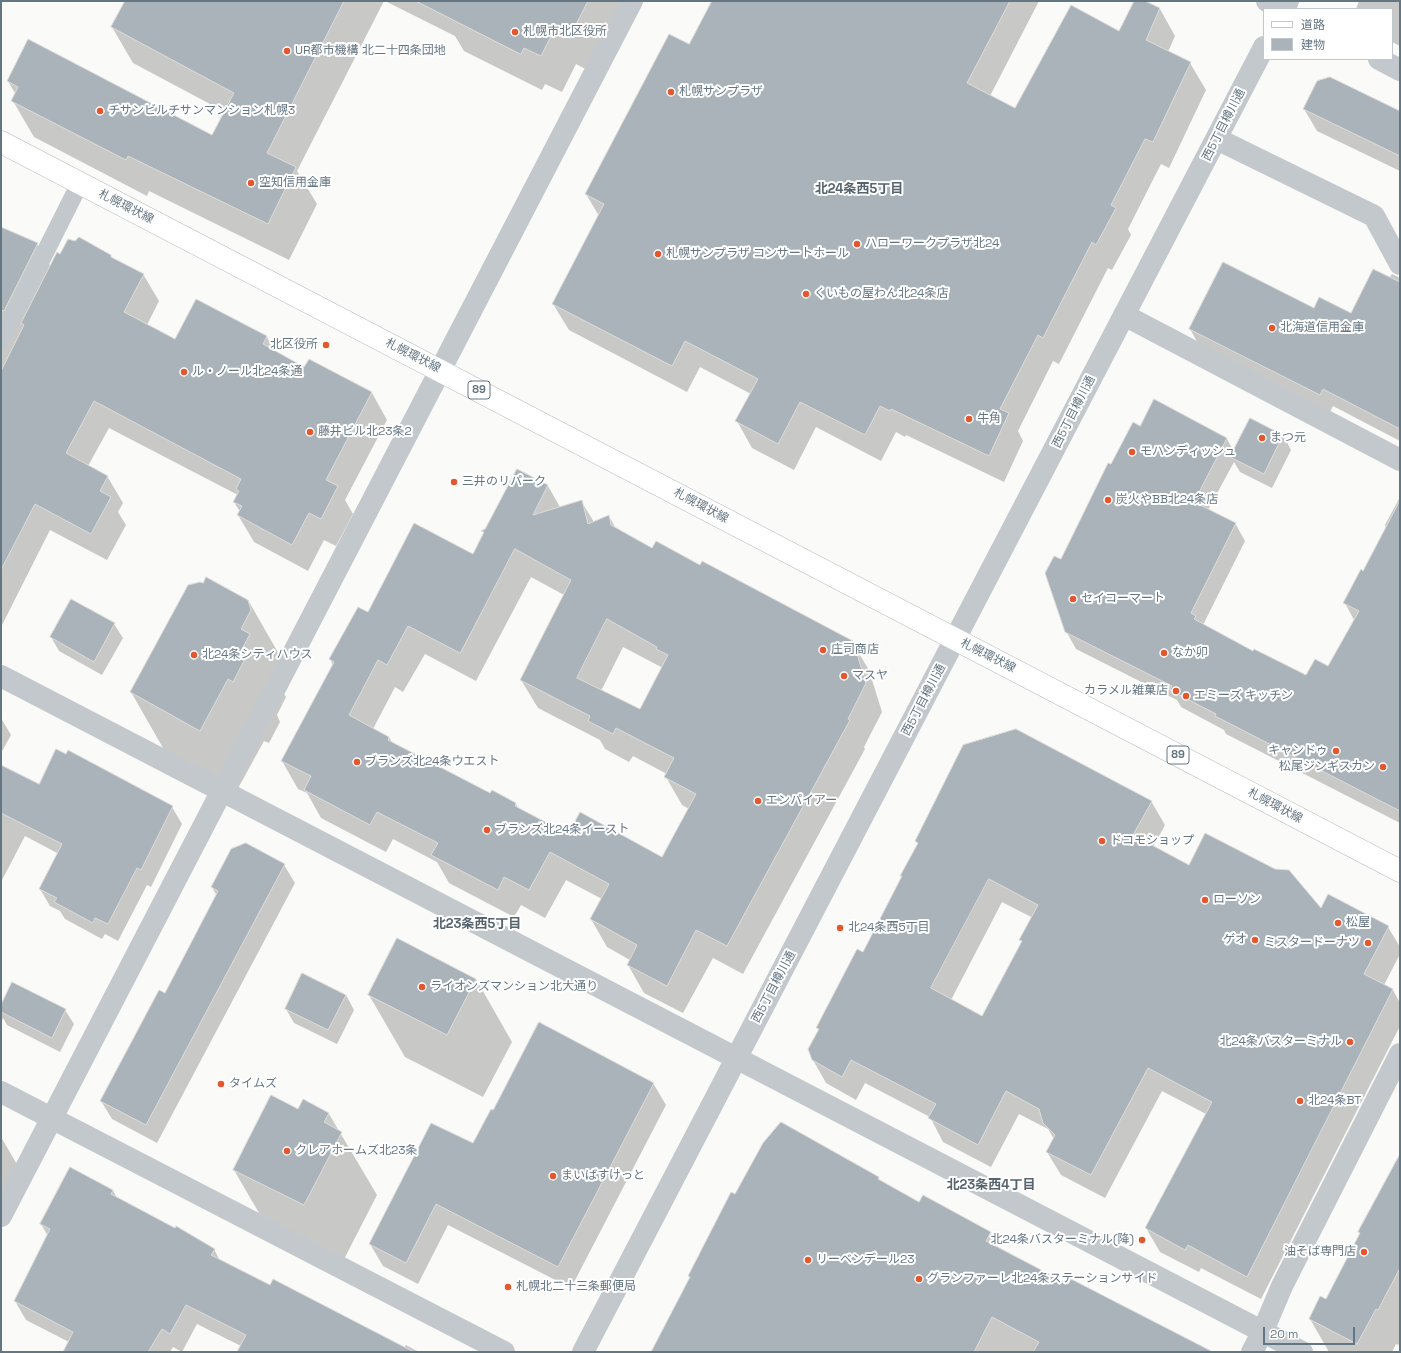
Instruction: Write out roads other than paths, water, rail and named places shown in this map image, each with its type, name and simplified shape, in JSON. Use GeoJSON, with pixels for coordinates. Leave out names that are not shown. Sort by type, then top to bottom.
{"type":"FeatureCollection","features":[{"type":"Feature","properties":{"kind":"main road","name":"札幌環状線"},"geometry":{"type":"LineString","coordinates":[[1,142],[1400,871]]}},
{"type":"Feature","properties":{"kind":"street"},"geometry":{"type":"LineString","coordinates":[[1,1216],[632,1]]}},
{"type":"Feature","properties":{"kind":"street"},"geometry":{"type":"LineString","coordinates":[[1266,1],[1281,8]]}},
{"type":"Feature","properties":{"kind":"street","name":"西5丁目樽川通"},"geometry":{"type":"LineString","coordinates":[[583,1352],[1263,49]]}},
{"type":"Feature","properties":{"kind":"street"},"geometry":{"type":"LineString","coordinates":[[1381,60],[1400,70]]}},
{"type":"Feature","properties":{"kind":"street"},"geometry":{"type":"LineString","coordinates":[[1217,139],[1374,216],[1400,264]]}},
{"type":"Feature","properties":{"kind":"street"},"geometry":{"type":"LineString","coordinates":[[1124,316],[1400,460]]}},
{"type":"Feature","properties":{"kind":"street"},"geometry":{"type":"LineString","coordinates":[[1,676],[1302,1352]]}},
{"type":"Feature","properties":{"kind":"street"},"geometry":{"type":"LineString","coordinates":[[1252,1352],[1263,1331],[1282,1286],[1400,1054]]}},
{"type":"Feature","properties":{"kind":"street"},"geometry":{"type":"LineString","coordinates":[[1,1092],[504,1352]]}},
{"type":"Feature","properties":{"kind":"lane"},"geometry":{"type":"LineString","coordinates":[[1,340],[80,183]]}},
{"type":"Feature","properties":{"kind":"place","name":"札幌市北区役所"},"geometry":{"type":"Point","coordinates":[515,32]}},
{"type":"Feature","properties":{"kind":"place","name":"UR都市機構 北二十四条団地"},"geometry":{"type":"Point","coordinates":[287,51]}},
{"type":"Feature","properties":{"kind":"place","name":"札幌サンプラザ"},"geometry":{"type":"Point","coordinates":[671,92]}},
{"type":"Feature","properties":{"kind":"place","name":"チサンビルチサンマンション札幌3"},"geometry":{"type":"Point","coordinates":[100,111]}},
{"type":"Feature","properties":{"kind":"place","name":"空知信用金庫"},"geometry":{"type":"Point","coordinates":[251,183]}},
{"type":"Feature","properties":{"kind":"place","name":"ハローワークプラザ北24"},"geometry":{"type":"Point","coordinates":[857,244]}},
{"type":"Feature","properties":{"kind":"place","name":"札幌サンプラザ コンサートホール"},"geometry":{"type":"Point","coordinates":[658,254]}},
{"type":"Feature","properties":{"kind":"place","name":"くいもの屋わん北24条店"},"geometry":{"type":"Point","coordinates":[806,294]}},
{"type":"Feature","properties":{"kind":"place","name":"北海道信用金庫"},"geometry":{"type":"Point","coordinates":[1272,328]}},
{"type":"Feature","properties":{"kind":"place","name":"北区役所"},"geometry":{"type":"Point","coordinates":[326,345]}},
{"type":"Feature","properties":{"kind":"place","name":"ル・ノール北24条通"},"geometry":{"type":"Point","coordinates":[184,372]}},
{"type":"Feature","properties":{"kind":"place","name":"牛角"},"geometry":{"type":"Point","coordinates":[969,419]}},
{"type":"Feature","properties":{"kind":"place","name":"藤井ビル北23条2"},"geometry":{"type":"Point","coordinates":[310,432]}},
{"type":"Feature","properties":{"kind":"place","name":"まつ元"},"geometry":{"type":"Point","coordinates":[1262,438]}},
{"type":"Feature","properties":{"kind":"place","name":"モハンディッシュ"},"geometry":{"type":"Point","coordinates":[1132,452]}},
{"type":"Feature","properties":{"kind":"place","name":"三井のリパーク"},"geometry":{"type":"Point","coordinates":[454,482]}},
{"type":"Feature","properties":{"kind":"place","name":"炭火やBB北24条店"},"geometry":{"type":"Point","coordinates":[1108,500]}},
{"type":"Feature","properties":{"kind":"place","name":"セイコーマート"},"geometry":{"type":"Point","coordinates":[1073,599]}},
{"type":"Feature","properties":{"kind":"place","name":"庄司商店"},"geometry":{"type":"Point","coordinates":[823,650]}},
{"type":"Feature","properties":{"kind":"place","name":"なか卯"},"geometry":{"type":"Point","coordinates":[1164,653]}},
{"type":"Feature","properties":{"kind":"place","name":"北24条シティハウス"},"geometry":{"type":"Point","coordinates":[194,655]}},
{"type":"Feature","properties":{"kind":"place","name":"マスヤ"},"geometry":{"type":"Point","coordinates":[844,676]}},
{"type":"Feature","properties":{"kind":"place","name":"カラメル雑菓店"},"geometry":{"type":"Point","coordinates":[1176,691]}},
{"type":"Feature","properties":{"kind":"place","name":"エミーズ キッチン"},"geometry":{"type":"Point","coordinates":[1186,696]}},
{"type":"Feature","properties":{"kind":"place","name":"キャンドゥ"},"geometry":{"type":"Point","coordinates":[1336,751]}},
{"type":"Feature","properties":{"kind":"place","name":"ブランズ北24条ウエスト"},"geometry":{"type":"Point","coordinates":[357,762]}},
{"type":"Feature","properties":{"kind":"place","name":"松尾ジンギスカン"},"geometry":{"type":"Point","coordinates":[1383,767]}},
{"type":"Feature","properties":{"kind":"place","name":"エンパイアー"},"geometry":{"type":"Point","coordinates":[758,801]}},
{"type":"Feature","properties":{"kind":"place","name":"ブランズ北24条イースト"},"geometry":{"type":"Point","coordinates":[487,830]}},
{"type":"Feature","properties":{"kind":"place","name":"ドコモショップ"},"geometry":{"type":"Point","coordinates":[1102,841]}},
{"type":"Feature","properties":{"kind":"place","name":"ローソン"},"geometry":{"type":"Point","coordinates":[1205,900]}},
{"type":"Feature","properties":{"kind":"place","name":"松屋"},"geometry":{"type":"Point","coordinates":[1338,923]}},
{"type":"Feature","properties":{"kind":"place","name":"北24条西5丁目"},"geometry":{"type":"Point","coordinates":[840,928]}},
{"type":"Feature","properties":{"kind":"place","name":"ゲオ"},"geometry":{"type":"Point","coordinates":[1255,940]}},
{"type":"Feature","properties":{"kind":"place","name":"ミスタードーナツ"},"geometry":{"type":"Point","coordinates":[1368,943]}},
{"type":"Feature","properties":{"kind":"place","name":"ライオンズマンション北大通り"},"geometry":{"type":"Point","coordinates":[422,987]}},
{"type":"Feature","properties":{"kind":"place","name":"北24条バスターミナル"},"geometry":{"type":"Point","coordinates":[1350,1042]}},
{"type":"Feature","properties":{"kind":"place","name":"タイムズ"},"geometry":{"type":"Point","coordinates":[221,1084]}},
{"type":"Feature","properties":{"kind":"place","name":"北24条BT"},"geometry":{"type":"Point","coordinates":[1300,1101]}},
{"type":"Feature","properties":{"kind":"place","name":"クレアホームズ北23条"},"geometry":{"type":"Point","coordinates":[287,1151]}},
{"type":"Feature","properties":{"kind":"place","name":"まいばすけっと"},"geometry":{"type":"Point","coordinates":[553,1176]}},
{"type":"Feature","properties":{"kind":"place","name":"北24条バスターミナル(降)"},"geometry":{"type":"Point","coordinates":[1142,1240]}},
{"type":"Feature","properties":{"kind":"place","name":"油そば専門店"},"geometry":{"type":"Point","coordinates":[1364,1252]}},
{"type":"Feature","properties":{"kind":"place","name":"リーベンデール23"},"geometry":{"type":"Point","coordinates":[808,1260]}},
{"type":"Feature","properties":{"kind":"place","name":"グランファーレ北24条ステーションサイド"},"geometry":{"type":"Point","coordinates":[919,1279]}},
{"type":"Feature","properties":{"kind":"place","name":"札幌北二十三条郵便局"},"geometry":{"type":"Point","coordinates":[508,1287]}},
{"type":"Feature","properties":{"kind":"district","name":"北24条西5丁目"},"geometry":{"type":"Point","coordinates":[859,189]}},
{"type":"Feature","properties":{"kind":"district","name":"北23条西5丁目"},"geometry":{"type":"Point","coordinates":[477,924]}},
{"type":"Feature","properties":{"kind":"district","name":"北23条西4丁目"},"geometry":{"type":"Point","coordinates":[991,1185]}}]}
